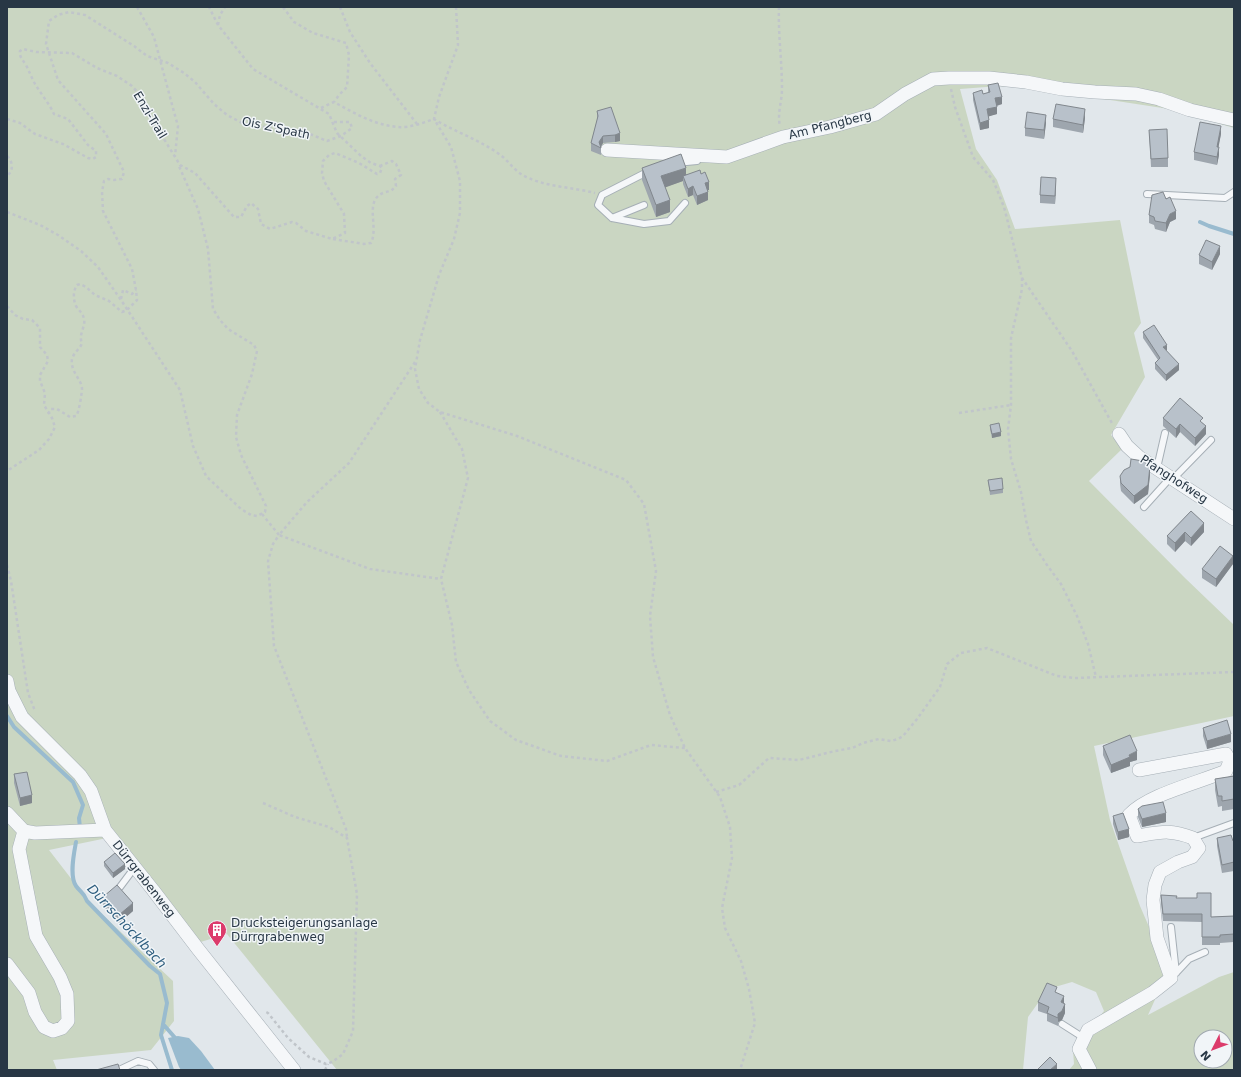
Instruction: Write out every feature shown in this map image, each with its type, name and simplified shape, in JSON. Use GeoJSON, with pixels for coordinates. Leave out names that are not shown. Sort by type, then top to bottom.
{"type":"FeatureCollection","features":[{"type":"Feature","properties":{"kind":"street","name":"Am Pfangberg"},"geometry":{"type":"LineString","coordinates":[[607,150],[727,157],[782,137],[830,127],[876,114],[905,94],[933,79],[949,78],[989,78],[1026,82],[1062,89],[1136,94],[1159,99],[1190,110],[1234,120]]}},
{"type":"Feature","properties":{"kind":"street","name":"Pfanghofweg"},"geometry":{"type":"LineString","coordinates":[[1119,434],[1127,446],[1139,457],[1234,519]]}},
{"type":"Feature","properties":{"kind":"street","name":"Dürrgrabenweg"},"geometry":{"type":"LineString","coordinates":[[7,681],[9,691],[22,717],[80,775],[91,791],[105,830],[294,1070]]}},
{"type":"Feature","properties":{"kind":"street"},"geometry":{"type":"LineString","coordinates":[[1090,1070],[1079,1049],[1088,1030],[1152,994],[1173,976],[1157,938],[1153,900],[1155,885],[1160,872],[1178,862],[1192,857],[1199,848],[1193,838],[1180,833],[1166,831],[1138,836],[1129,815],[1135,808],[1164,794],[1226,771],[1230,761],[1226,754],[1139,770]]}},
{"type":"Feature","properties":{"kind":"street"},"geometry":{"type":"LineString","coordinates":[[7,813],[24,831],[35,833],[105,830]]}},
{"type":"Feature","properties":{"kind":"street"},"geometry":{"type":"LineString","coordinates":[[7,964],[29,993],[35,1012],[44,1028],[53,1031],[62,1028],[68,1021],[67,994],[60,978],[36,936],[19,850],[24,831]]}},
{"type":"Feature","properties":{"kind":"lane"},"geometry":{"type":"LineString","coordinates":[[672,163],[727,157]]}},
{"type":"Feature","properties":{"kind":"lane"},"geometry":{"type":"LineString","coordinates":[[654,169],[602,195],[598,205],[612,218],[644,224],[669,220],[685,203]]}},
{"type":"Feature","properties":{"kind":"lane"},"geometry":{"type":"LineString","coordinates":[[1147,194],[1225,198],[1234,192]]}},
{"type":"Feature","properties":{"kind":"lane"},"geometry":{"type":"LineString","coordinates":[[612,218],[644,205]]}},
{"type":"Feature","properties":{"kind":"lane"},"geometry":{"type":"LineString","coordinates":[[1157,468],[1165,433]]}},
{"type":"Feature","properties":{"kind":"lane"},"geometry":{"type":"LineString","coordinates":[[1144,507],[1211,440]]}},
{"type":"Feature","properties":{"kind":"lane"},"geometry":{"type":"LineString","coordinates":[[1193,838],[1234,823]]}},
{"type":"Feature","properties":{"kind":"lane"},"geometry":{"type":"LineString","coordinates":[[120,888],[135,867]]}},
{"type":"Feature","properties":{"kind":"lane"},"geometry":{"type":"LineString","coordinates":[[1170,927],[1173,976]]}},
{"type":"Feature","properties":{"kind":"lane"},"geometry":{"type":"LineString","coordinates":[[1173,976],[1189,960],[1205,952]]}},
{"type":"Feature","properties":{"kind":"lane"},"geometry":{"type":"LineString","coordinates":[[1062,1024],[1084,1038]]}},
{"type":"Feature","properties":{"kind":"lane"},"geometry":{"type":"LineString","coordinates":[[119,1070],[138,1061],[149,1064],[154,1070]]}},
{"type":"Feature","properties":{"kind":"path"},"geometry":{"type":"LineString","coordinates":[[7,212],[58,234],[81,251],[98,267],[180,390],[194,446],[206,476],[241,510],[257,516],[265,512],[266,506],[241,455],[236,437],[237,415],[252,374],[257,351],[254,345],[228,328],[220,320],[213,309],[208,249],[198,210],[175,156],[178,126],[154,37],[137,7]]}},
{"type":"Feature","properties":{"kind":"path"},"geometry":{"type":"LineString","coordinates":[[208,7],[218,25],[253,69],[329,114],[334,122],[337,133],[360,156],[371,163],[380,166],[392,162],[396,164],[402,175],[395,179],[396,186],[391,191],[383,192],[374,202],[372,217],[374,237],[371,243],[364,244],[332,239]]}},
{"type":"Feature","properties":{"kind":"path"},"geometry":{"type":"LineString","coordinates":[[218,25],[220,15],[225,7]]}},
{"type":"Feature","properties":{"kind":"path"},"geometry":{"type":"LineString","coordinates":[[283,7],[294,22],[313,33],[346,44],[349,55],[347,87],[334,102],[321,108]]}},
{"type":"Feature","properties":{"kind":"path"},"geometry":{"type":"LineString","coordinates":[[340,7],[350,32],[370,63],[417,124]]}},
{"type":"Feature","properties":{"kind":"path"},"geometry":{"type":"LineString","coordinates":[[456,7],[458,45],[438,97],[434,119],[451,147],[455,160],[460,180],[460,212],[454,239],[440,275],[420,340],[415,369],[419,389],[428,402],[440,412],[462,449],[468,478],[441,579],[452,626],[456,662],[466,683],[490,721],[516,740],[561,756],[607,761],[651,745],[685,748]]}},
{"type":"Feature","properties":{"kind":"path","name":"Am Pfangberg"},"geometry":{"type":"LineString","coordinates":[[779,7],[778,31],[782,88],[779,124]]}},
{"type":"Feature","properties":{"kind":"path","name":"Ois Z'Spath"},"geometry":{"type":"LineString","coordinates":[[136,290],[132,269],[103,210],[102,192],[104,181],[108,179],[122,179],[124,172],[106,134],[58,80],[46,44],[49,21],[58,15],[69,12],[85,15],[147,56],[168,63],[184,73],[195,82],[214,104],[226,115],[244,124],[310,134],[327,140],[341,136]]}},
{"type":"Feature","properties":{"kind":"path","name":"Enzi-Trail"},"geometry":{"type":"LineString","coordinates":[[7,119],[20,123],[35,134],[63,144],[88,158],[93,159],[96,157],[96,151],[88,145],[76,131],[72,123],[54,114],[34,82],[20,55],[20,51],[23,49],[36,52],[72,53],[97,68],[117,76],[132,86],[141,96],[155,129],[164,139],[180,165],[195,173],[234,217],[241,217],[247,206],[251,203],[258,209],[261,224],[265,227],[270,229],[292,222],[296,223],[306,231],[332,239]]}},
{"type":"Feature","properties":{"kind":"path"},"geometry":{"type":"LineString","coordinates":[[949,78],[955,107],[973,157],[993,180],[1004,207],[1022,278],[1022,289],[1011,338],[1011,405],[1008,429],[1011,459],[1031,541],[1061,584],[1077,616],[1088,644],[1096,677]]}},
{"type":"Feature","properties":{"kind":"path"},"geometry":{"type":"LineString","coordinates":[[334,102],[368,120],[398,127],[434,119],[449,128],[474,138],[500,154],[521,174],[546,184],[577,188],[602,195]]}},
{"type":"Feature","properties":{"kind":"path"},"geometry":{"type":"LineString","coordinates":[[334,122],[350,122],[352,128],[341,136]]}},
{"type":"Feature","properties":{"kind":"path"},"geometry":{"type":"LineString","coordinates":[[332,239],[345,233],[344,214],[324,180],[322,167],[323,161],[326,157],[335,153],[359,163],[377,174],[382,171],[380,166]]}},
{"type":"Feature","properties":{"kind":"path"},"geometry":{"type":"LineString","coordinates":[[7,156],[10,159],[12,167],[11,173],[7,176]]}},
{"type":"Feature","properties":{"kind":"path"},"geometry":{"type":"LineString","coordinates":[[1022,278],[1072,351],[1119,434]]}},
{"type":"Feature","properties":{"kind":"path"},"geometry":{"type":"LineString","coordinates":[[48,414],[51,409],[57,409],[70,417],[76,416],[79,413],[82,388],[76,377],[72,364],[74,353],[81,347],[82,328],[85,322],[83,313],[76,306],[74,293],[77,285],[80,284],[86,287],[95,296],[109,301],[122,312],[127,310],[137,300],[136,290]]}},
{"type":"Feature","properties":{"kind":"path"},"geometry":{"type":"LineString","coordinates":[[121,300],[123,290],[132,294],[136,290]]}},
{"type":"Feature","properties":{"kind":"path"},"geometry":{"type":"LineString","coordinates":[[7,306],[15,315],[23,319],[32,320],[40,328],[40,347],[47,355],[48,360],[40,375],[40,381],[45,393],[44,405],[48,414],[52,418],[55,427],[49,439],[40,450],[7,471]]}},
{"type":"Feature","properties":{"kind":"path"},"geometry":{"type":"LineString","coordinates":[[249,1012],[257,1007],[268,1013],[288,1038],[309,1056],[326,1064],[332,1062],[343,1054],[353,1031],[357,894],[346,829],[274,646],[268,560],[273,544],[279,535],[307,502],[349,463],[417,360]]}},
{"type":"Feature","properties":{"kind":"path"},"geometry":{"type":"LineString","coordinates":[[959,413],[1011,405]]}},
{"type":"Feature","properties":{"kind":"path"},"geometry":{"type":"LineString","coordinates":[[440,412],[517,436],[626,480],[644,504],[656,571],[650,616],[653,656],[670,715],[685,748],[720,796],[730,827],[732,858],[722,908],[725,928],[741,961],[749,989],[755,1023],[740,1070]]}},
{"type":"Feature","properties":{"kind":"path"},"geometry":{"type":"LineString","coordinates":[[262,514],[279,535],[370,569],[441,579]]}},
{"type":"Feature","properties":{"kind":"path"},"geometry":{"type":"LineString","coordinates":[[7,565],[11,581],[28,693],[35,713]]}},
{"type":"Feature","properties":{"kind":"path"},"geometry":{"type":"LineString","coordinates":[[716,792],[738,784],[769,758],[800,760],[852,748],[863,743],[879,739],[898,740],[917,719],[940,687],[947,664],[961,653],[987,648],[1057,676],[1075,678],[1234,672]]}},
{"type":"Feature","properties":{"kind":"path"},"geometry":{"type":"LineString","coordinates":[[263,803],[295,818],[329,827],[347,838]]}},
{"type":"Feature","properties":{"kind":"path"},"geometry":{"type":"LineString","coordinates":[[325,1070],[328,1063]]}},
{"type":"Feature","properties":{"kind":"green space"},"geometry":{"type":"Polygon","coordinates":[[[7,7],[1234,7],[1234,128],[1169,109],[1038,89],[999,86],[960,89],[976,149],[997,180],[1015,229],[1120,220],[1141,323],[1134,333],[1145,377],[1111,435],[1122,449],[1089,481],[1234,625],[1234,716],[1094,746],[1110,820],[1140,906],[1168,971],[1148,1015],[1219,977],[1234,972],[1234,1070],[1069,1070],[1074,1064],[1073,1050],[1104,1011],[1096,992],[1072,982],[1048,989],[1028,1017],[1023,1070],[337,1070],[227,934],[194,944],[107,838],[49,850],[90,903],[173,981],[174,1021],[151,1050],[53,1060],[57,1070],[7,1070],[7,7]]]}},
{"type":"Feature","properties":{"kind":"water"},"geometry":{"type":"Polygon","coordinates":[[[178,1036],[189,1038],[215,1070],[181,1070],[168,1038],[178,1036]]]}},
{"type":"Feature","properties":{"kind":"building"},"geometry":{"type":"Polygon","coordinates":[[[998,83],[1002,97],[995,98],[997,107],[987,109],[989,120],[980,123],[973,93],[982,90],[983,94],[990,92],[988,85],[998,83]]]}},
{"type":"Feature","properties":{"kind":"building"},"geometry":{"type":"Polygon","coordinates":[[[1056,104],[1085,109],[1083,125],[1053,119],[1056,104]]]}},
{"type":"Feature","properties":{"kind":"building"},"geometry":{"type":"Polygon","coordinates":[[[611,107],[620,133],[603,136],[599,142],[601,148],[591,143],[598,116],[597,111],[611,107]]]}},
{"type":"Feature","properties":{"kind":"building"},"geometry":{"type":"Polygon","coordinates":[[[1027,112],[1046,115],[1044,130],[1025,128],[1027,112]]]}},
{"type":"Feature","properties":{"kind":"building"},"geometry":{"type":"Polygon","coordinates":[[[1200,122],[1221,126],[1217,147],[1219,147],[1217,157],[1194,152],[1200,122]]]}},
{"type":"Feature","properties":{"kind":"building"},"geometry":{"type":"Polygon","coordinates":[[[1167,129],[1168,158],[1151,159],[1149,130],[1167,129]]]}},
{"type":"Feature","properties":{"kind":"building"},"geometry":{"type":"Polygon","coordinates":[[[681,154],[686,168],[661,176],[670,200],[656,205],[642,168],[681,154]]]}},
{"type":"Feature","properties":{"kind":"building"},"geometry":{"type":"Polygon","coordinates":[[[700,170],[701,174],[705,172],[709,182],[705,183],[708,192],[697,196],[693,186],[688,189],[683,176],[700,170]]]}},
{"type":"Feature","properties":{"kind":"building"},"geometry":{"type":"Polygon","coordinates":[[[1041,177],[1056,178],[1055,196],[1040,195],[1041,177]]]}},
{"type":"Feature","properties":{"kind":"building"},"geometry":{"type":"Polygon","coordinates":[[[1163,192],[1166,199],[1170,197],[1176,211],[1170,214],[1166,223],[1155,221],[1154,217],[1149,215],[1152,195],[1163,192]]]}},
{"type":"Feature","properties":{"kind":"building"},"geometry":{"type":"Polygon","coordinates":[[[1206,240],[1220,246],[1212,262],[1199,255],[1206,240]]]}},
{"type":"Feature","properties":{"kind":"building"},"geometry":{"type":"Polygon","coordinates":[[[1154,325],[1167,345],[1163,347],[1179,364],[1166,375],[1155,363],[1160,358],[1143,332],[1154,325]]]}},
{"type":"Feature","properties":{"kind":"building"},"geometry":{"type":"Polygon","coordinates":[[[1180,398],[1203,418],[1200,421],[1206,426],[1195,438],[1180,424],[1176,429],[1163,418],[1180,398]]]}},
{"type":"Feature","properties":{"kind":"building"},"geometry":{"type":"Polygon","coordinates":[[[999,423],[1001,432],[992,434],[990,425],[999,423]]]}},
{"type":"Feature","properties":{"kind":"building"},"geometry":{"type":"Polygon","coordinates":[[[1131,459],[1143,461],[1150,466],[1148,485],[1134,496],[1121,483],[1120,476],[1124,470],[1130,467],[1131,459]]]}},
{"type":"Feature","properties":{"kind":"building"},"geometry":{"type":"Polygon","coordinates":[[[1002,478],[1003,489],[990,491],[988,480],[1002,478]]]}},
{"type":"Feature","properties":{"kind":"building"},"geometry":{"type":"Polygon","coordinates":[[[1191,511],[1204,523],[1191,538],[1185,532],[1175,543],[1167,536],[1191,511]]]}},
{"type":"Feature","properties":{"kind":"building"},"geometry":{"type":"Polygon","coordinates":[[[1220,546],[1233,556],[1216,579],[1202,569],[1220,546]]]}},
{"type":"Feature","properties":{"kind":"building"},"geometry":{"type":"Polygon","coordinates":[[[1227,720],[1231,734],[1207,741],[1203,728],[1227,720]]]}},
{"type":"Feature","properties":{"kind":"building"},"geometry":{"type":"Polygon","coordinates":[[[1130,735],[1137,751],[1129,755],[1130,757],[1111,765],[1103,746],[1130,735]]]}},
{"type":"Feature","properties":{"kind":"building"},"geometry":{"type":"Polygon","coordinates":[[[27,772],[32,795],[20,798],[14,774],[27,772]]]}},
{"type":"Feature","properties":{"kind":"building"},"geometry":{"type":"Polygon","coordinates":[[[1234,776],[1234,799],[1222,801],[1222,796],[1218,796],[1215,779],[1234,776]]]}},
{"type":"Feature","properties":{"kind":"building"},"geometry":{"type":"Polygon","coordinates":[[[1163,802],[1166,813],[1142,819],[1138,809],[1142,806],[1163,802]]]}},
{"type":"Feature","properties":{"kind":"building"},"geometry":{"type":"Polygon","coordinates":[[[1123,813],[1129,829],[1118,832],[1113,816],[1123,813]]]}},
{"type":"Feature","properties":{"kind":"building"},"geometry":{"type":"Polygon","coordinates":[[[1231,835],[1234,841],[1234,862],[1222,865],[1217,838],[1231,835]]]}},
{"type":"Feature","properties":{"kind":"building"},"geometry":{"type":"Polygon","coordinates":[[[115,853],[125,864],[113,873],[104,862],[115,853]]]}},
{"type":"Feature","properties":{"kind":"building"},"geometry":{"type":"Polygon","coordinates":[[[117,885],[133,903],[119,915],[103,897],[117,885]]]}},
{"type":"Feature","properties":{"kind":"building"},"geometry":{"type":"Polygon","coordinates":[[[1197,893],[1211,893],[1211,917],[1234,916],[1234,934],[1220,935],[1220,937],[1202,937],[1202,914],[1163,914],[1161,895],[1177,896],[1176,898],[1197,898],[1197,893]]]}},
{"type":"Feature","properties":{"kind":"building"},"geometry":{"type":"Polygon","coordinates":[[[1047,983],[1057,987],[1055,992],[1064,996],[1061,1002],[1065,1004],[1062,1011],[1058,1014],[1058,1018],[1047,1013],[1049,1007],[1038,1002],[1047,983]]]}},
{"type":"Feature","properties":{"kind":"building"},"geometry":{"type":"Polygon","coordinates":[[[1050,1057],[1057,1064],[1050,1070],[1037,1070],[1050,1057]]]}},
{"type":"Feature","properties":{"kind":"building"},"geometry":{"type":"Polygon","coordinates":[[[118,1064],[120,1070],[96,1070],[118,1064]]]}},
{"type":"Feature","properties":{"kind":"waterway"},"geometry":{"type":"LineString","coordinates":[[1200,222],[1234,234]]}},
{"type":"Feature","properties":{"kind":"waterway","name":"Dürrschöcklbach"},"geometry":{"type":"LineString","coordinates":[[7,716],[14,727],[73,782],[83,805],[79,818],[80,828]]}},
{"type":"Feature","properties":{"kind":"waterway","name":"Dürrschöcklbach"},"geometry":{"type":"LineString","coordinates":[[76,842],[72,871],[76,886],[87,901],[150,966],[160,974],[167,1003],[161,1035],[172,1070]]}},
{"type":"Feature","properties":{"kind":"waterway"},"geometry":{"type":"LineString","coordinates":[[163,1024],[177,1040]]}},
{"type":"Feature","properties":{"kind":"place","name":"Drucksteigerungsanlage Dürrgrabenweg"},"geometry":{"type":"Point","coordinates":[217,947]}}]}
